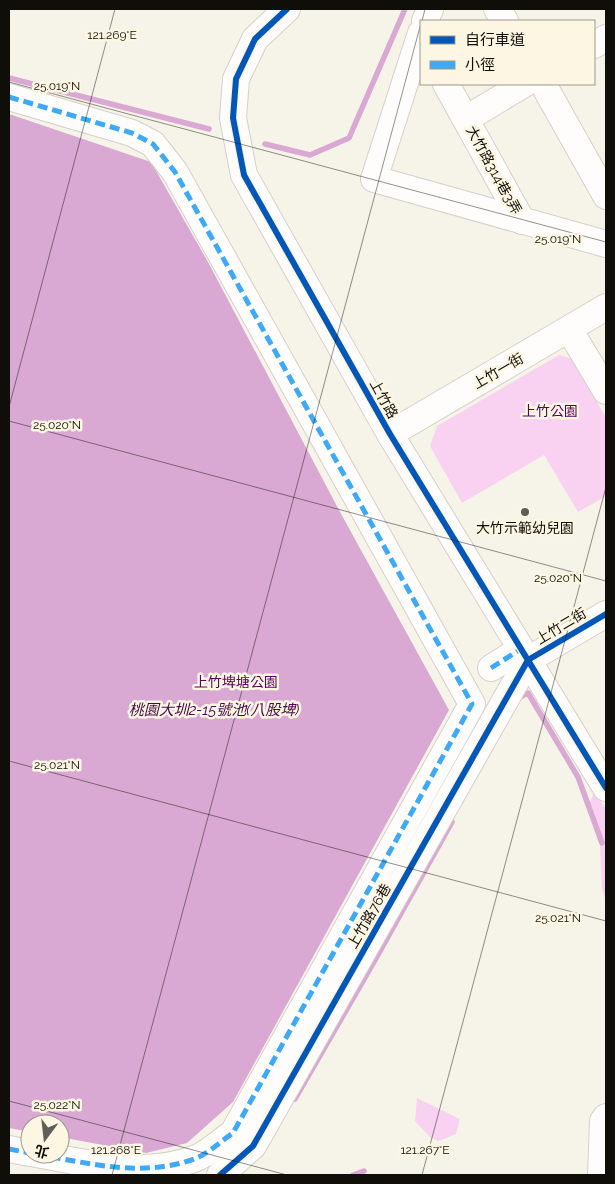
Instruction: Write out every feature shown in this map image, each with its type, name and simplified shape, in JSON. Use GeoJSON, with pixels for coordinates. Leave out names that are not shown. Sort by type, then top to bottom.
{"type":"FeatureCollection","features":[{"type":"Feature","properties":{"kind":"street","name":"上竹路"},"geometry":{"type":"LineString","coordinates":[[287,9],[255,39],[236,79],[233,118],[244,175],[390,434],[606,788]]}},
{"type":"Feature","properties":{"kind":"street"},"geometry":{"type":"LineString","coordinates":[[497,9],[504,20]]}},
{"type":"Feature","properties":{"kind":"street"},"geometry":{"type":"LineString","coordinates":[[420,39],[374,179],[606,244]]}},
{"type":"Feature","properties":{"kind":"street","name":"大竹路314巷3弄"},"geometry":{"type":"LineString","coordinates":[[447,85],[522,221]]}},
{"type":"Feature","properties":{"kind":"street"},"geometry":{"type":"LineString","coordinates":[[466,119],[522,85]]}},
{"type":"Feature","properties":{"kind":"street"},"geometry":{"type":"LineString","coordinates":[[545,85],[606,196]]}},
{"type":"Feature","properties":{"kind":"street"},"geometry":{"type":"LineString","coordinates":[[9,97],[132,132],[154,144],[176,172],[472,704],[232,1134],[196,1158],[158,1168],[118,1168],[70,1160]]}},
{"type":"Feature","properties":{"kind":"street","name":"上竹一街"},"geometry":{"type":"LineString","coordinates":[[390,434],[606,308]]}},
{"type":"Feature","properties":{"kind":"street"},"geometry":{"type":"LineString","coordinates":[[569,329],[606,391]]}},
{"type":"Feature","properties":{"kind":"street","name":"上竹二街"},"geometry":{"type":"LineString","coordinates":[[491,668],[606,614]]}},
{"type":"Feature","properties":{"kind":"street","name":"上竹路76巷"},"geometry":{"type":"LineString","coordinates":[[220,1175],[253,1146],[524,654]]}},
{"type":"Feature","properties":{"kind":"street"},"geometry":{"type":"LineString","coordinates":[[602,1175],[603,1121],[606,1117]]}},
{"type":"Feature","properties":{"kind":"green space","name":"上竹公園"},"geometry":{"type":"Polygon","coordinates":[[[559,355],[573,359],[606,418],[606,496],[578,512],[544,455],[462,503],[430,446],[437,426],[559,355]]]}},
{"type":"Feature","properties":{"kind":"green space"},"geometry":{"type":"Polygon","coordinates":[[[595,791],[606,810],[606,901],[602,889],[600,844],[587,808],[595,791]]]}},
{"type":"Feature","properties":{"kind":"green space"},"geometry":{"type":"Polygon","coordinates":[[[417,1098],[460,1119],[456,1134],[439,1141],[431,1138],[415,1121],[417,1098]]]}},
{"type":"Feature","properties":{"kind":"water","name":"桃園大圳2-15號池(八股埤)"},"geometry":{"type":"Polygon","coordinates":[[[9,114],[151,162],[208,262],[340,512],[449,710],[233,1102],[187,1143],[146,1153],[70,1139],[70,1114],[20,1114],[20,1130],[9,1128],[9,114]]]}},
{"type":"Feature","properties":{"kind":"waterway"},"geometry":{"type":"LineString","coordinates":[[265,144],[310,155],[349,138],[405,9]]}},
{"type":"Feature","properties":{"kind":"waterway"},"geometry":{"type":"LineString","coordinates":[[9,78],[209,129]]}},
{"type":"Feature","properties":{"kind":"waterway"},"geometry":{"type":"LineString","coordinates":[[520,697],[528,693],[578,777],[602,843]]}},
{"type":"Feature","properties":{"kind":"waterway"},"geometry":{"type":"LineString","coordinates":[[295,1099],[452,822]]}},
{"type":"Feature","properties":{"kind":"waterway"},"geometry":{"type":"LineString","coordinates":[[353,1175],[364,1171]]}},
{"type":"Feature","properties":{"kind":"marked path"},"geometry":{"type":"LineString","coordinates":[[9,97],[132,133],[153,144],[175,172],[472,704],[233,1133],[199,1157],[174,1165],[135,1168],[95,1165],[70,1160]]}},
{"type":"Feature","properties":{"kind":"marked path"},"geometry":{"type":"LineString","coordinates":[[491,668],[521,649]]}},
{"type":"Feature","properties":{"kind":"marked path"},"geometry":{"type":"LineString","coordinates":[[9,1149],[20,1151]]}},
{"type":"Feature","properties":{"kind":"cycle path"},"geometry":{"type":"LineString","coordinates":[[287,9],[255,39],[236,79],[233,118],[244,175],[390,434],[606,788]]}},
{"type":"Feature","properties":{"kind":"cycle path"},"geometry":{"type":"LineString","coordinates":[[220,1175],[253,1146],[528,660],[606,614]]}},
{"type":"Feature","properties":{"kind":"place","name":"大竹示範幼兒園"},"geometry":{"type":"Point","coordinates":[525,512]}},
{"type":"Feature","properties":{"kind":"park label","name":"上竹埤塘公園"},"geometry":{"type":"Point","coordinates":[236,682]}}]}
